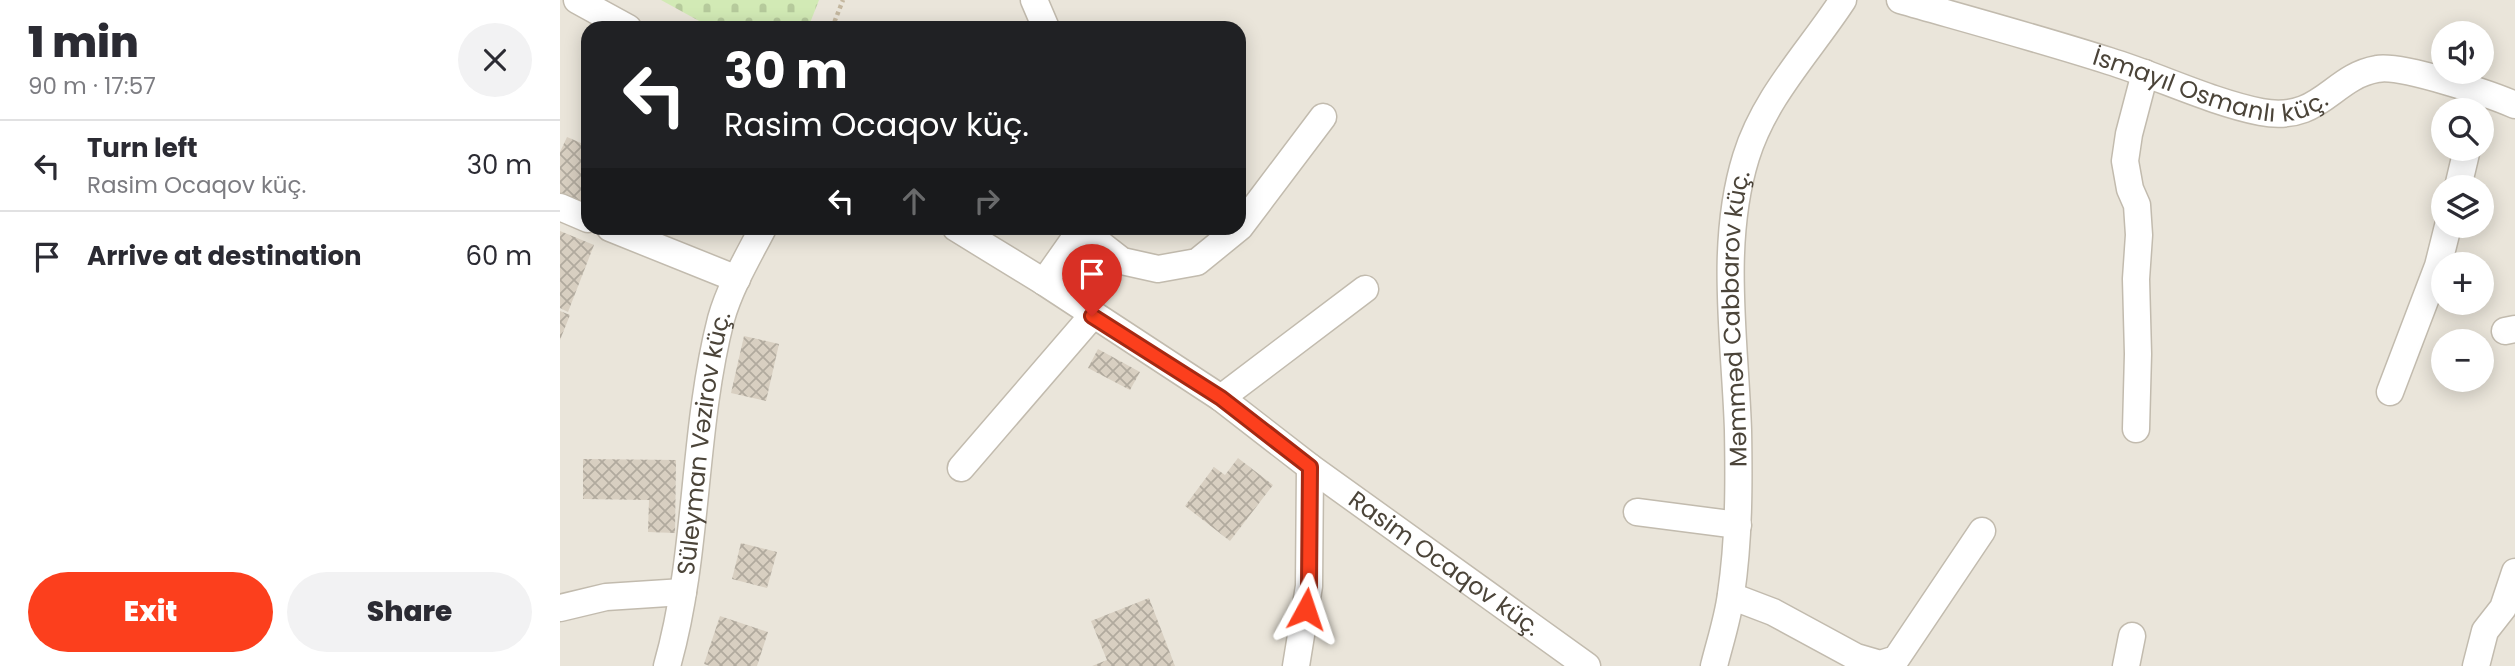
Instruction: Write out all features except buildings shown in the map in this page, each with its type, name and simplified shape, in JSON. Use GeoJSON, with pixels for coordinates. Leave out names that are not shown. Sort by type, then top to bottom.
{"type":"FeatureCollection","features":[{"type":"Feature","properties":{"kind":"street"},"geometry":{"type":"LineString","coordinates":[[577,0],[615,21]]}},
{"type":"Feature","properties":{"kind":"street"},"geometry":{"type":"LineString","coordinates":[[1034,0],[1042,21]]}},
{"type":"Feature","properties":{"kind":"street","name":"Məmməd Cabbarov küç."},"geometry":{"type":"LineString","coordinates":[[1714,666],[1731,596],[1738,525],[1738,433],[1730,250],[1734,209],[1746,156],[1767,108],[1790,71],[1825,28],[1843,0]]}},
{"type":"Feature","properties":{"kind":"street","name":"İsmayıl Osmanlı küç."},"geometry":{"type":"LineString","coordinates":[[1900,0],[2145,73],[2261,112],[2291,114],[2313,106],[2353,78],[2376,69],[2400,70],[2469,98]]}},
{"type":"Feature","properties":{"kind":"street"},"geometry":{"type":"LineString","coordinates":[[2136,429],[2136,279],[2139,235],[2137,205],[2130,189],[2125,161],[2145,73]]}},
{"type":"Feature","properties":{"kind":"street","name":"İsmayıl Osmanlı küç."},"geometry":{"type":"LineString","coordinates":[[2494,103],[2515,105]]}},
{"type":"Feature","properties":{"kind":"street"},"geometry":{"type":"LineString","coordinates":[[1246,218],[1323,117]]}},
{"type":"Feature","properties":{"kind":"street"},"geometry":{"type":"LineString","coordinates":[[560,207],[581,216]]}},
{"type":"Feature","properties":{"kind":"street"},"geometry":{"type":"LineString","coordinates":[[627,235],[737,279]]}},
{"type":"Feature","properties":{"kind":"street","name":"Süleyman Vəzirov küç."},"geometry":{"type":"LineString","coordinates":[[667,666],[683,592],[714,354],[722,317],[737,279],[759,235]]}},
{"type":"Feature","properties":{"kind":"street","name":"Rasim Ocaqov küç."},"geometry":{"type":"LineString","coordinates":[[967,235],[1221,398],[1310,467],[1587,666]]}},
{"type":"Feature","properties":{"kind":"street"},"geometry":{"type":"LineString","coordinates":[[1044,282],[1077,235]]}},
{"type":"Feature","properties":{"kind":"street"},"geometry":{"type":"LineString","coordinates":[[1090,235],[1122,261],[1158,269],[1197,262],[1229,235]]}},
{"type":"Feature","properties":{"kind":"street"},"geometry":{"type":"LineString","coordinates":[[2390,392],[2438,266],[2445,238]]}},
{"type":"Feature","properties":{"kind":"street"},"geometry":{"type":"LineString","coordinates":[[1221,398],[1365,289]]}},
{"type":"Feature","properties":{"kind":"street"},"geometry":{"type":"LineString","coordinates":[[961,468],[1092,316]]}},
{"type":"Feature","properties":{"kind":"street"},"geometry":{"type":"LineString","coordinates":[[1296,666],[1309,586],[1310,467]]}},
{"type":"Feature","properties":{"kind":"street"},"geometry":{"type":"LineString","coordinates":[[1636,512],[1738,525]]}},
{"type":"Feature","properties":{"kind":"street"},"geometry":{"type":"LineString","coordinates":[[1731,596],[1773,612],[1856,657],[1880,664],[1896,659],[1982,531]]}},
{"type":"Feature","properties":{"kind":"street"},"geometry":{"type":"LineString","coordinates":[[2476,666],[2485,631],[2503,608],[2515,572]]}},
{"type":"Feature","properties":{"kind":"street"},"geometry":{"type":"LineString","coordinates":[[560,608],[606,597],[683,592]]}},
{"type":"Feature","properties":{"kind":"street"},"geometry":{"type":"LineString","coordinates":[[2126,666],[2132,636]]}},
{"type":"Feature","properties":{"kind":"path"},"geometry":{"type":"LineString","coordinates":[[835,21],[843,0]]}},
{"type":"Feature","properties":{"kind":"shaded area"},"geometry":{"type":"Polygon","coordinates":[[[560,0],[2515,0],[2515,666],[560,666],[560,0]]]}},
{"type":"Feature","properties":{"kind":"green space"},"geometry":{"type":"Polygon","coordinates":[[[661,0],[819,0],[811,21],[699,21],[661,0]]]}},
{"type":"Feature","properties":{"kind":"route"},"geometry":{"type":"LineString","coordinates":[[1092,316],[1221,398],[1310,467],[1309,586],[1306,609]]}}]}
